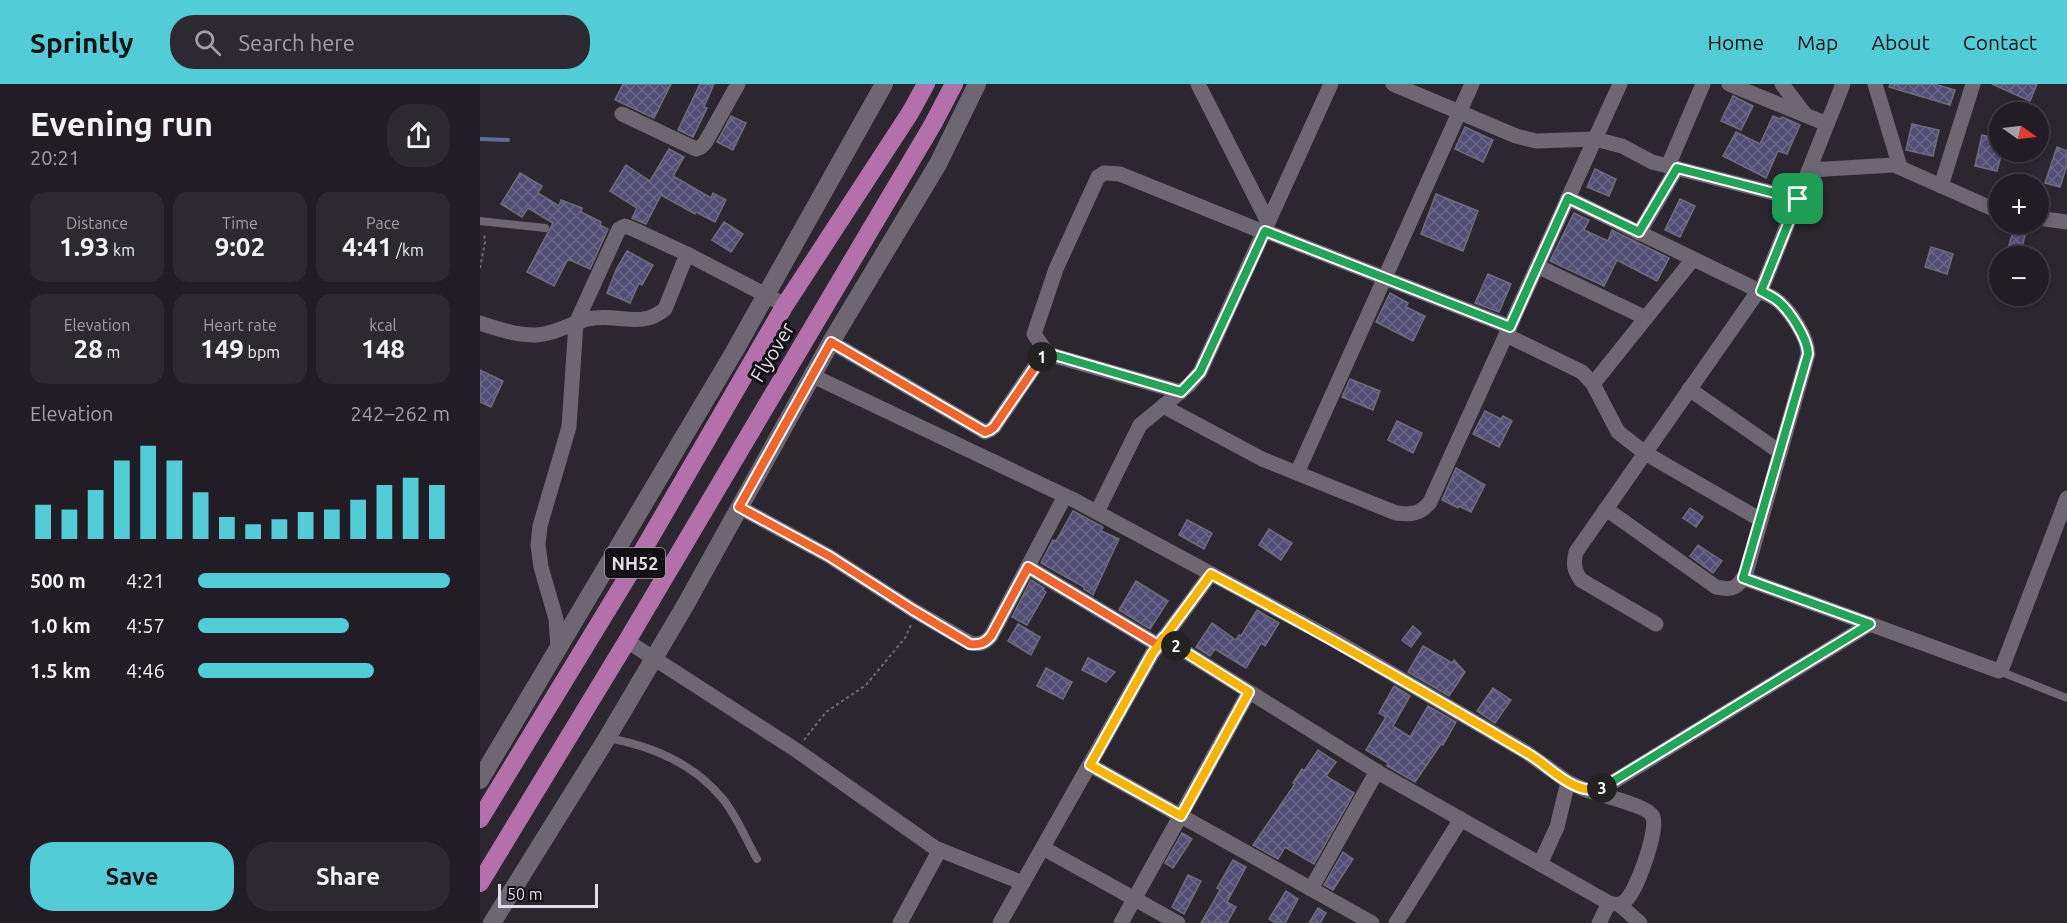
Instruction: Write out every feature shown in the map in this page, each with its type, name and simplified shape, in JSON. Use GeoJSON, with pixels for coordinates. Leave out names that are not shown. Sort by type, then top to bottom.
{"type":"FeatureCollection","features":[{"type":"Feature","properties":{"kind":"highway","name":"Flyover"},"geometry":{"type":"LineString","coordinates":[[785,305],[910,113],[926,84]]}},
{"type":"Feature","properties":{"kind":"highway","name":"Flyover"},"geometry":{"type":"LineString","coordinates":[[627,641],[933,124],[954,84]]}},
{"type":"Feature","properties":{"kind":"highway","name":"NH52"},"geometry":{"type":"LineString","coordinates":[[480,819],[628,576],[785,305]]}},
{"type":"Feature","properties":{"kind":"highway","name":"NH52"},"geometry":{"type":"LineString","coordinates":[[480,883],[627,641]]}},
{"type":"Feature","properties":{"kind":"main road"},"geometry":{"type":"LineString","coordinates":[[480,780],[766,294],[884,84]]}},
{"type":"Feature","properties":{"kind":"main road"},"geometry":{"type":"LineString","coordinates":[[492,923],[607,738],[686,604],[831,342],[938,164],[977,84]]}},
{"type":"Feature","properties":{"kind":"street"},"geometry":{"type":"LineString","coordinates":[[622,114],[696,149],[705,143],[738,84]]}},
{"type":"Feature","properties":{"kind":"street"},"geometry":{"type":"LineString","coordinates":[[1198,84],[1267,226]]}},
{"type":"Feature","properties":{"kind":"street"},"geometry":{"type":"LineString","coordinates":[[1096,512],[1135,433],[1148,417],[1181,392],[1200,372],[1331,84]]}},
{"type":"Feature","properties":{"kind":"street"},"geometry":{"type":"LineString","coordinates":[[1394,84],[1526,139],[1536,141],[1595,139],[1619,145],[1648,160],[1798,199]]}},
{"type":"Feature","properties":{"kind":"street"},"geometry":{"type":"LineString","coordinates":[[1297,473],[1472,84]]}},
{"type":"Feature","properties":{"kind":"street"},"geometry":{"type":"LineString","coordinates":[[1163,406],[1256,457],[1396,513],[1407,514],[1424,509],[1430,502],[1620,84]]}},
{"type":"Feature","properties":{"kind":"street"},"geometry":{"type":"LineString","coordinates":[[1639,232],[1673,167],[1703,84]]}},
{"type":"Feature","properties":{"kind":"street"},"geometry":{"type":"LineString","coordinates":[[1729,84],[1827,124]]}},
{"type":"Feature","properties":{"kind":"street"},"geometry":{"type":"LineString","coordinates":[[1782,84],[1805,115]]}},
{"type":"Feature","properties":{"kind":"street"},"geometry":{"type":"LineString","coordinates":[[1656,624],[1581,580],[1575,571],[1576,552],[1760,291],[1843,84]]}},
{"type":"Feature","properties":{"kind":"street"},"geometry":{"type":"LineString","coordinates":[[1875,84],[1900,167]]}},
{"type":"Feature","properties":{"kind":"street"},"geometry":{"type":"LineString","coordinates":[[1941,186],[1973,84]]}},
{"type":"Feature","properties":{"kind":"street"},"geometry":{"type":"LineString","coordinates":[[1809,170],[1886,164],[1900,167],[1989,207]]}},
{"type":"Feature","properties":{"kind":"street"},"geometry":{"type":"LineString","coordinates":[[1181,392],[1048,354],[1034,334],[1060,260],[1086,200],[1098,177],[1104,173],[1120,174],[1256,229],[1267,226],[1508,331],[1582,372],[1593,384],[1618,432],[1645,453],[1761,520]]}},
{"type":"Feature","properties":{"kind":"street"},"geometry":{"type":"LineString","coordinates":[[1568,198],[1760,291],[1782,305],[1805,337],[1808,345],[1808,354],[1761,520],[1743,578],[1735,588],[1716,587],[1606,508]]}},
{"type":"Feature","properties":{"kind":"street"},"geometry":{"type":"LineString","coordinates":[[2049,220],[2067,222]]}},
{"type":"Feature","properties":{"kind":"street"},"geometry":{"type":"LineString","coordinates":[[558,648],[556,619],[541,567],[538,545],[540,526],[569,426],[576,323],[619,229],[622,227],[633,229],[785,305]]}},
{"type":"Feature","properties":{"kind":"street"},"geometry":{"type":"LineString","coordinates":[[480,323],[503,331],[539,335],[588,319],[608,317],[644,320],[657,316],[665,309],[687,254]]}},
{"type":"Feature","properties":{"kind":"street"},"geometry":{"type":"LineString","coordinates":[[1593,384],[1693,259]]}},
{"type":"Feature","properties":{"kind":"street"},"geometry":{"type":"LineString","coordinates":[[1537,266],[1646,318]]}},
{"type":"Feature","properties":{"kind":"street"},"geometry":{"type":"LineString","coordinates":[[831,342],[985,432],[994,427],[1040,359],[1048,354]]}},
{"type":"Feature","properties":{"kind":"street"},"geometry":{"type":"LineString","coordinates":[[813,376],[1096,512],[1355,652],[1532,755],[1568,782],[1646,809],[1653,817],[1654,831],[1643,867],[1626,902],[1615,904],[1599,923]]}},
{"type":"Feature","properties":{"kind":"street"},"geometry":{"type":"LineString","coordinates":[[1689,389],[1780,452]]}},
{"type":"Feature","properties":{"kind":"street"},"geometry":{"type":"LineString","coordinates":[[739,507],[829,556],[913,610],[970,644],[977,645],[985,643],[991,636],[1065,496]]}},
{"type":"Feature","properties":{"kind":"street"},"geometry":{"type":"LineString","coordinates":[[1743,578],[1999,671],[2067,498]]}},
{"type":"Feature","properties":{"kind":"street"},"geometry":{"type":"LineString","coordinates":[[1028,567],[1249,692],[1377,771],[1615,904],[1640,923]]}},
{"type":"Feature","properties":{"kind":"street"},"geometry":{"type":"LineString","coordinates":[[1000,923],[1160,641],[1211,574]]}},
{"type":"Feature","properties":{"kind":"street"},"geometry":{"type":"LineString","coordinates":[[1586,790],[1603,788],[1870,624]]}},
{"type":"Feature","properties":{"kind":"street"},"geometry":{"type":"LineString","coordinates":[[627,641],[796,750],[939,851],[1023,883]]}},
{"type":"Feature","properties":{"kind":"street"},"geometry":{"type":"LineString","coordinates":[[1122,923],[1249,692]]}},
{"type":"Feature","properties":{"kind":"street"},"geometry":{"type":"LineString","coordinates":[[1090,765],[1372,923]]}},
{"type":"Feature","properties":{"kind":"street"},"geometry":{"type":"LineString","coordinates":[[1311,889],[1377,771]]}},
{"type":"Feature","properties":{"kind":"street"},"geometry":{"type":"LineString","coordinates":[[1540,864],[1557,826],[1568,782]]}},
{"type":"Feature","properties":{"kind":"street"},"geometry":{"type":"LineString","coordinates":[[1396,923],[1461,819]]}},
{"type":"Feature","properties":{"kind":"street"},"geometry":{"type":"LineString","coordinates":[[1042,848],[1178,923]]}},
{"type":"Feature","properties":{"kind":"street"},"geometry":{"type":"LineString","coordinates":[[900,923],[939,851]]}},
{"type":"Feature","properties":{"kind":"lane"},"geometry":{"type":"LineString","coordinates":[[481,221],[545,228]]}},
{"type":"Feature","properties":{"kind":"lane"},"geometry":{"type":"LineString","coordinates":[[1999,671],[2067,698]]}},
{"type":"Feature","properties":{"kind":"lane"},"geometry":{"type":"LineString","coordinates":[[607,738],[638,743],[672,758],[703,777],[724,800],[756,859]]}},
{"type":"Feature","properties":{"kind":"path"},"geometry":{"type":"LineString","coordinates":[[480,268],[485,242],[481,221]]}},
{"type":"Feature","properties":{"kind":"path"},"geometry":{"type":"LineString","coordinates":[[796,750],[826,712],[866,684],[881,668],[905,638],[913,610]]}},
{"type":"Feature","properties":{"kind":"building"},"geometry":{"type":"Polygon","coordinates":[[[623,84],[671,84],[654,118],[615,100],[623,84]]]}},
{"type":"Feature","properties":{"kind":"building"},"geometry":{"type":"Polygon","coordinates":[[[700,84],[714,84],[704,107],[707,108],[693,137],[678,130],[700,84]]]}},
{"type":"Feature","properties":{"kind":"building"},"geometry":{"type":"Polygon","coordinates":[[[1890,84],[1934,84],[1955,90],[1950,105],[1889,87],[1890,84]]]}},
{"type":"Feature","properties":{"kind":"building"},"geometry":{"type":"Polygon","coordinates":[[[1992,84],[2037,84],[2030,101],[1992,84]]]}},
{"type":"Feature","properties":{"kind":"building"},"geometry":{"type":"Polygon","coordinates":[[[1733,96],[1753,106],[1741,130],[1721,121],[1733,96]]]}},
{"type":"Feature","properties":{"kind":"building"},"geometry":{"type":"Polygon","coordinates":[[[731,116],[746,123],[733,150],[717,142],[731,116]]]}},
{"type":"Feature","properties":{"kind":"building"},"geometry":{"type":"Polygon","coordinates":[[[1773,116],[1780,119],[1782,117],[1800,125],[1787,154],[1778,151],[1766,178],[1723,156],[1736,132],[1760,144],[1773,116]]]}},
{"type":"Feature","properties":{"kind":"building"},"geometry":{"type":"Polygon","coordinates":[[[1912,124],[1939,130],[1933,156],[1906,150],[1912,124]]]}},
{"type":"Feature","properties":{"kind":"building"},"geometry":{"type":"Polygon","coordinates":[[[1465,127],[1493,140],[1483,162],[1455,149],[1465,127]]]}},
{"type":"Feature","properties":{"kind":"building"},"geometry":{"type":"Polygon","coordinates":[[[1982,135],[1989,137],[1989,162],[1999,162],[1997,171],[1975,166],[1982,135]]]}},
{"type":"Feature","properties":{"kind":"building"},"geometry":{"type":"Polygon","coordinates":[[[2057,147],[2067,151],[2067,165],[2060,187],[2049,184],[2048,174],[2057,147]]]}},
{"type":"Feature","properties":{"kind":"building"},"geometry":{"type":"Polygon","coordinates":[[[669,149],[684,157],[673,176],[711,198],[713,193],[726,200],[715,222],[661,195],[646,224],[632,218],[637,208],[610,191],[626,165],[650,181],[669,149]]]}},
{"type":"Feature","properties":{"kind":"building"},"geometry":{"type":"Polygon","coordinates":[[[1595,169],[1616,179],[1609,196],[1587,187],[1595,169]]]}},
{"type":"Feature","properties":{"kind":"building"},"geometry":{"type":"Polygon","coordinates":[[[520,173],[542,186],[538,193],[559,206],[561,200],[582,208],[581,212],[601,222],[600,225],[608,229],[590,269],[568,259],[554,286],[527,272],[553,223],[528,208],[522,217],[501,204],[520,173]]]}},
{"type":"Feature","properties":{"kind":"building"},"geometry":{"type":"Polygon","coordinates":[[[1436,194],[1478,211],[1463,251],[1421,234],[1436,194]]]}},
{"type":"Feature","properties":{"kind":"building"},"geometry":{"type":"Polygon","coordinates":[[[1680,199],[1695,206],[1680,237],[1665,230],[1680,199]]]}},
{"type":"Feature","properties":{"kind":"building"},"geometry":{"type":"Polygon","coordinates":[[[1574,213],[1589,220],[1584,230],[1608,241],[1612,230],[1669,258],[1657,281],[1617,260],[1604,286],[1550,261],[1574,213]]]}},
{"type":"Feature","properties":{"kind":"building"},"geometry":{"type":"Polygon","coordinates":[[[724,222],[743,234],[731,252],[712,240],[724,222]]]}},
{"type":"Feature","properties":{"kind":"building"},"geometry":{"type":"Polygon","coordinates":[[[2012,234],[2026,234],[2022,246],[2009,246],[2012,234]]]}},
{"type":"Feature","properties":{"kind":"building"},"geometry":{"type":"Polygon","coordinates":[[[1931,247],[1953,254],[1947,274],[1925,267],[1931,247]]]}},
{"type":"Feature","properties":{"kind":"building"},"geometry":{"type":"Polygon","coordinates":[[[627,251],[653,265],[642,285],[639,283],[630,303],[607,293],[627,251]]]}},
{"type":"Feature","properties":{"kind":"building"},"geometry":{"type":"Polygon","coordinates":[[[1488,274],[1511,284],[1499,312],[1475,303],[1488,274]]]}},
{"type":"Feature","properties":{"kind":"building"},"geometry":{"type":"Polygon","coordinates":[[[1390,293],[1408,303],[1406,307],[1425,316],[1413,341],[1376,322],[1390,293]]]}},
{"type":"Feature","properties":{"kind":"building"},"geometry":{"type":"Polygon","coordinates":[[[480,370],[503,381],[491,407],[480,402],[480,370]]]}},
{"type":"Feature","properties":{"kind":"building"},"geometry":{"type":"Polygon","coordinates":[[[1350,379],[1380,391],[1373,410],[1342,397],[1350,379]]]}},
{"type":"Feature","properties":{"kind":"building"},"geometry":{"type":"Polygon","coordinates":[[[1485,411],[1501,419],[1503,416],[1512,421],[1499,447],[1473,434],[1485,411]]]}},
{"type":"Feature","properties":{"kind":"building"},"geometry":{"type":"Polygon","coordinates":[[[1397,421],[1422,433],[1413,453],[1388,440],[1397,421]]]}},
{"type":"Feature","properties":{"kind":"building"},"geometry":{"type":"Polygon","coordinates":[[[1456,468],[1485,485],[1471,512],[1442,500],[1456,468]]]}},
{"type":"Feature","properties":{"kind":"building"},"geometry":{"type":"Polygon","coordinates":[[[1690,508],[1703,517],[1696,527],[1683,518],[1690,508]]]}},
{"type":"Feature","properties":{"kind":"building"},"geometry":{"type":"Polygon","coordinates":[[[1073,511],[1103,527],[1101,531],[1119,539],[1093,595],[1084,587],[1041,563],[1053,540],[1056,541],[1073,511]]]}},
{"type":"Feature","properties":{"kind":"building"},"geometry":{"type":"Polygon","coordinates":[[[1187,520],[1212,533],[1204,549],[1179,535],[1187,520]]]}},
{"type":"Feature","properties":{"kind":"building"},"geometry":{"type":"Polygon","coordinates":[[[1269,529],[1292,543],[1281,560],[1259,545],[1269,529]]]}},
{"type":"Feature","properties":{"kind":"building"},"geometry":{"type":"Polygon","coordinates":[[[1698,545],[1722,561],[1713,573],[1690,556],[1698,545]]]}},
{"type":"Feature","properties":{"kind":"building"},"geometry":{"type":"Polygon","coordinates":[[[1031,580],[1044,588],[1046,592],[1027,625],[1012,617],[1031,580]]]}},
{"type":"Feature","properties":{"kind":"building"},"geometry":{"type":"Polygon","coordinates":[[[1136,581],[1168,601],[1150,629],[1119,610],[1136,581]]]}},
{"type":"Feature","properties":{"kind":"building"},"geometry":{"type":"Polygon","coordinates":[[[1257,610],[1279,623],[1265,646],[1261,643],[1246,668],[1215,649],[1210,656],[1196,647],[1212,623],[1236,640],[1239,635],[1241,636],[1257,610]]]}},
{"type":"Feature","properties":{"kind":"building"},"geometry":{"type":"Polygon","coordinates":[[[1018,624],[1040,637],[1031,655],[1008,641],[1018,624]]]}},
{"type":"Feature","properties":{"kind":"building"},"geometry":{"type":"Polygon","coordinates":[[[1413,626],[1421,633],[1411,647],[1402,640],[1413,626]]]}},
{"type":"Feature","properties":{"kind":"building"},"geometry":{"type":"Polygon","coordinates":[[[1423,646],[1452,663],[1454,660],[1465,672],[1449,696],[1408,672],[1423,646]]]}},
{"type":"Feature","properties":{"kind":"building"},"geometry":{"type":"Polygon","coordinates":[[[1088,658],[1115,672],[1106,682],[1082,670],[1088,658]]]}},
{"type":"Feature","properties":{"kind":"building"},"geometry":{"type":"Polygon","coordinates":[[[1046,668],[1072,682],[1063,699],[1037,686],[1046,668]]]}},
{"type":"Feature","properties":{"kind":"building"},"geometry":{"type":"Polygon","coordinates":[[[1394,686],[1410,696],[1393,726],[1410,737],[1428,706],[1456,722],[1443,745],[1441,744],[1415,782],[1387,766],[1388,763],[1366,750],[1386,717],[1379,713],[1394,686]]]}},
{"type":"Feature","properties":{"kind":"building"},"geometry":{"type":"Polygon","coordinates":[[[1493,688],[1511,700],[1495,723],[1477,711],[1493,688]]]}},
{"type":"Feature","properties":{"kind":"building"},"geometry":{"type":"Polygon","coordinates":[[[1318,750],[1336,762],[1326,776],[1354,793],[1314,864],[1285,847],[1278,859],[1253,845],[1295,784],[1293,783],[1302,769],[1304,771],[1318,750]]]}},
{"type":"Feature","properties":{"kind":"building"},"geometry":{"type":"Polygon","coordinates":[[[1182,833],[1192,839],[1173,868],[1165,863],[1182,833]]]}},
{"type":"Feature","properties":{"kind":"building"},"geometry":{"type":"Polygon","coordinates":[[[1343,852],[1353,859],[1333,890],[1324,885],[1343,852]]]}},
{"type":"Feature","properties":{"kind":"building"},"geometry":{"type":"Polygon","coordinates":[[[1233,860],[1246,867],[1227,902],[1236,907],[1227,923],[1201,923],[1220,890],[1217,888],[1233,860]]]}},
{"type":"Feature","properties":{"kind":"building"},"geometry":{"type":"Polygon","coordinates":[[[1188,875],[1201,881],[1184,914],[1172,907],[1188,875]]]}},
{"type":"Feature","properties":{"kind":"building"},"geometry":{"type":"Polygon","coordinates":[[[1286,891],[1298,899],[1285,923],[1276,923],[1269,919],[1286,891]]]}},
{"type":"Feature","properties":{"kind":"building"},"geometry":{"type":"Polygon","coordinates":[[[1318,908],[1326,913],[1320,923],[1309,923],[1318,908]]]}},
{"type":"Feature","properties":{"kind":"waterway"},"geometry":{"type":"LineString","coordinates":[[480,139],[508,140]]}},
{"type":"Feature","properties":{"kind":"route"},"geometry":{"type":"LineString","coordinates":[[1798,199],[1677,168],[1639,232],[1568,198],[1510,327],[1265,231],[1200,372],[1181,392],[1048,354],[1040,359],[994,427],[985,432],[831,342],[739,507],[829,556],[970,644],[985,643],[991,636],[1028,567],[1158,645],[1163,638],[1249,692],[1181,816],[1090,765],[1152,654],[1158,645],[1160,642],[1163,638],[1211,574],[1345,646],[1532,755],[1568,782],[1586,790],[1603,788],[1870,624],[1743,578],[1808,354],[1805,337],[1782,305],[1761,291],[1798,199]]}}]}
